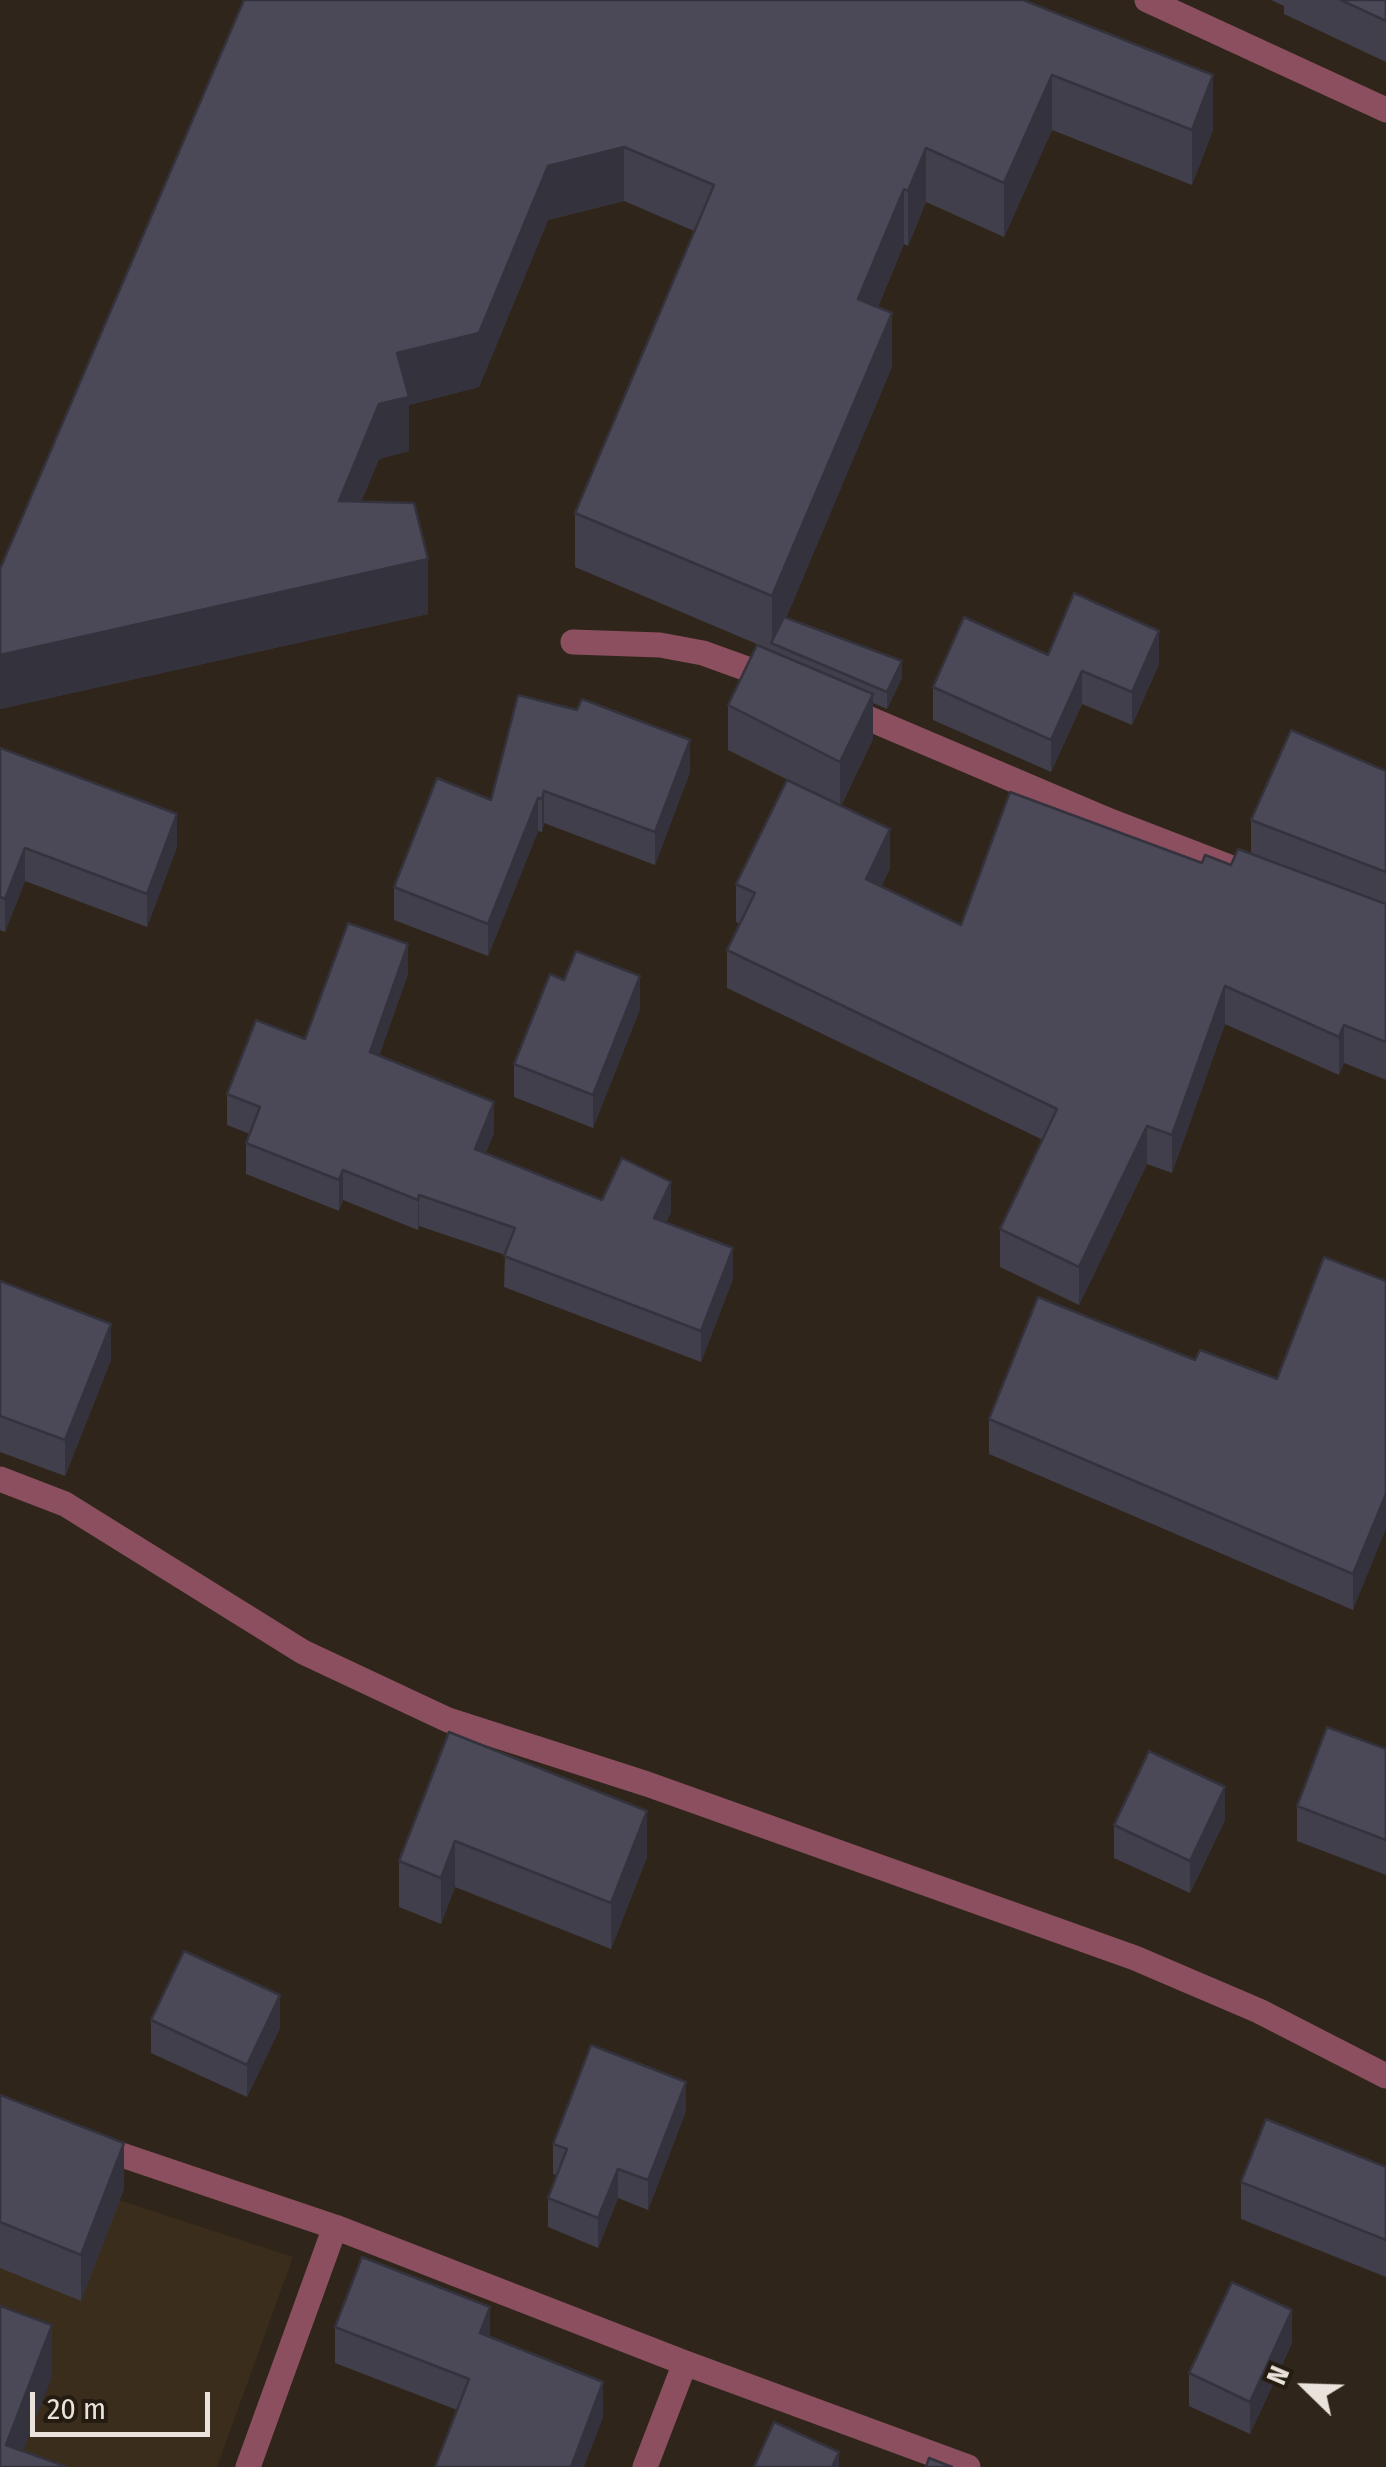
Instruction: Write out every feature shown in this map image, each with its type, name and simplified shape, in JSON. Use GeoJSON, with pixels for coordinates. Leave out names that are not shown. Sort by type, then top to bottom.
{"type":"FeatureCollection","features":[{"type":"Feature","properties":{"kind":"street"},"geometry":{"type":"LineString","coordinates":[[1147,0],[1386,110]]}},
{"type":"Feature","properties":{"kind":"street"},"geometry":{"type":"LineString","coordinates":[[573,642],[660,644],[703,653],[1257,878]]}},
{"type":"Feature","properties":{"kind":"street"},"geometry":{"type":"LineString","coordinates":[[0,1480],[66,1504],[302,1652],[448,1720],[646,1784],[1134,1958],[1259,2011],[1386,2076]]}},
{"type":"Feature","properties":{"kind":"street"},"geometry":{"type":"LineString","coordinates":[[74,2140],[335,2226],[685,2363],[968,2467]]}},
{"type":"Feature","properties":{"kind":"street"},"geometry":{"type":"LineString","coordinates":[[248,2467],[335,2226]]}},
{"type":"Feature","properties":{"kind":"street"},"geometry":{"type":"LineString","coordinates":[[646,2467],[685,2363]]}},
{"type":"Feature","properties":{"kind":"shaded area"},"geometry":{"type":"Polygon","coordinates":[[[0,2161],[293,2257],[217,2467],[0,2467],[0,2161]]]}},
{"type":"Feature","properties":{"kind":"building"},"geometry":{"type":"Polygon","coordinates":[[[244,0],[1023,0],[1213,75],[1192,130],[1052,75],[1004,183],[926,148],[908,191],[904,189],[858,299],[892,313],[772,596],[575,513],[714,185],[624,147],[548,166],[479,333],[397,353],[409,397],[379,404],[339,501],[414,503],[428,559],[0,655],[0,569],[244,0]]]}},
{"type":"Feature","properties":{"kind":"building"},"geometry":{"type":"Polygon","coordinates":[[[1341,0],[1386,0],[1386,21],[1341,0]]]}},
{"type":"Feature","properties":{"kind":"building"},"geometry":{"type":"Polygon","coordinates":[[[1074,593],[1159,631],[1132,692],[1082,671],[1051,740],[933,687],[964,617],[1048,655],[1074,593]]]}},
{"type":"Feature","properties":{"kind":"building"},"geometry":{"type":"Polygon","coordinates":[[[784,617],[902,661],[887,692],[771,643],[784,617]]]}},
{"type":"Feature","properties":{"kind":"building"},"geometry":{"type":"Polygon","coordinates":[[[757,645],[873,694],[840,762],[728,705],[757,645]]]}},
{"type":"Feature","properties":{"kind":"building"},"geometry":{"type":"Polygon","coordinates":[[[518,695],[577,710],[582,699],[690,740],[655,832],[544,791],[488,924],[394,887],[437,778],[491,800],[518,695]]]}},
{"type":"Feature","properties":{"kind":"building"},"geometry":{"type":"Polygon","coordinates":[[[1291,730],[1386,771],[1386,872],[1251,820],[1291,730]]]}},
{"type":"Feature","properties":{"kind":"building"},"geometry":{"type":"Polygon","coordinates":[[[0,748],[177,814],[147,894],[25,848],[5,899],[0,897],[0,748]]]}},
{"type":"Feature","properties":{"kind":"building"},"geometry":{"type":"Polygon","coordinates":[[[787,780],[890,829],[866,879],[961,925],[1010,792],[1202,863],[1205,855],[1231,865],[1238,849],[1386,904],[1386,1042],[1344,1025],[1339,1037],[1225,986],[1172,1135],[1147,1126],[1079,1267],[1000,1229],[1057,1109],[727,950],[755,893],[736,884],[787,780]]]}},
{"type":"Feature","properties":{"kind":"building"},"geometry":{"type":"Polygon","coordinates":[[[348,923],[408,944],[370,1052],[494,1102],[475,1149],[602,1200],[622,1158],[671,1182],[654,1218],[733,1248],[701,1331],[504,1256],[515,1228],[419,1195],[418,1200],[343,1170],[339,1180],[246,1143],[260,1107],[227,1094],[256,1020],[305,1039],[348,923]]]}},
{"type":"Feature","properties":{"kind":"building"},"geometry":{"type":"Polygon","coordinates":[[[576,951],[640,976],[593,1095],[514,1064],[550,974],[564,980],[576,951]]]}},
{"type":"Feature","properties":{"kind":"building"},"geometry":{"type":"Polygon","coordinates":[[[1324,1257],[1386,1281],[1386,1494],[1353,1574],[989,1419],[1038,1297],[1195,1360],[1200,1350],[1277,1379],[1324,1257]]]}},
{"type":"Feature","properties":{"kind":"building"},"geometry":{"type":"Polygon","coordinates":[[[0,1281],[111,1324],[65,1440],[0,1416],[0,1281]]]}},
{"type":"Feature","properties":{"kind":"building"},"geometry":{"type":"Polygon","coordinates":[[[1327,1727],[1386,1749],[1386,1840],[1297,1806],[1327,1727]]]}},
{"type":"Feature","properties":{"kind":"building"},"geometry":{"type":"Polygon","coordinates":[[[449,1732],[647,1811],[611,1903],[455,1841],[441,1878],[399,1861],[449,1732]]]}},
{"type":"Feature","properties":{"kind":"building"},"geometry":{"type":"Polygon","coordinates":[[[1149,1751],[1225,1787],[1190,1861],[1114,1825],[1149,1751]]]}},
{"type":"Feature","properties":{"kind":"building"},"geometry":{"type":"Polygon","coordinates":[[[184,1951],[280,1995],[247,2065],[151,2020],[184,1951]]]}},
{"type":"Feature","properties":{"kind":"building"},"geometry":{"type":"Polygon","coordinates":[[[591,2045],[686,2082],[648,2180],[618,2169],[598,2218],[548,2198],[567,2149],[553,2144],[591,2045]]]}},
{"type":"Feature","properties":{"kind":"building"},"geometry":{"type":"Polygon","coordinates":[[[0,2095],[124,2143],[81,2255],[0,2222],[0,2095]]]}},
{"type":"Feature","properties":{"kind":"building"},"geometry":{"type":"Polygon","coordinates":[[[1266,2119],[1386,2167],[1386,2240],[1241,2182],[1266,2119]]]}},
{"type":"Feature","properties":{"kind":"building"},"geometry":{"type":"Polygon","coordinates":[[[362,2257],[490,2307],[480,2333],[603,2382],[571,2467],[435,2467],[469,2379],[335,2327],[362,2257]]]}},
{"type":"Feature","properties":{"kind":"building"},"geometry":{"type":"Polygon","coordinates":[[[1232,2282],[1292,2310],[1250,2402],[1189,2373],[1232,2282]]]}},
{"type":"Feature","properties":{"kind":"building"},"geometry":{"type":"Polygon","coordinates":[[[0,2306],[52,2325],[6,2445],[67,2467],[0,2467],[0,2306]]]}},
{"type":"Feature","properties":{"kind":"building"},"geometry":{"type":"Polygon","coordinates":[[[774,2422],[839,2452],[832,2467],[754,2467],[774,2422]]]}},
{"type":"Feature","properties":{"kind":"building"},"geometry":{"type":"Polygon","coordinates":[[[929,2458],[952,2467],[926,2467],[929,2458]]]}}]}
